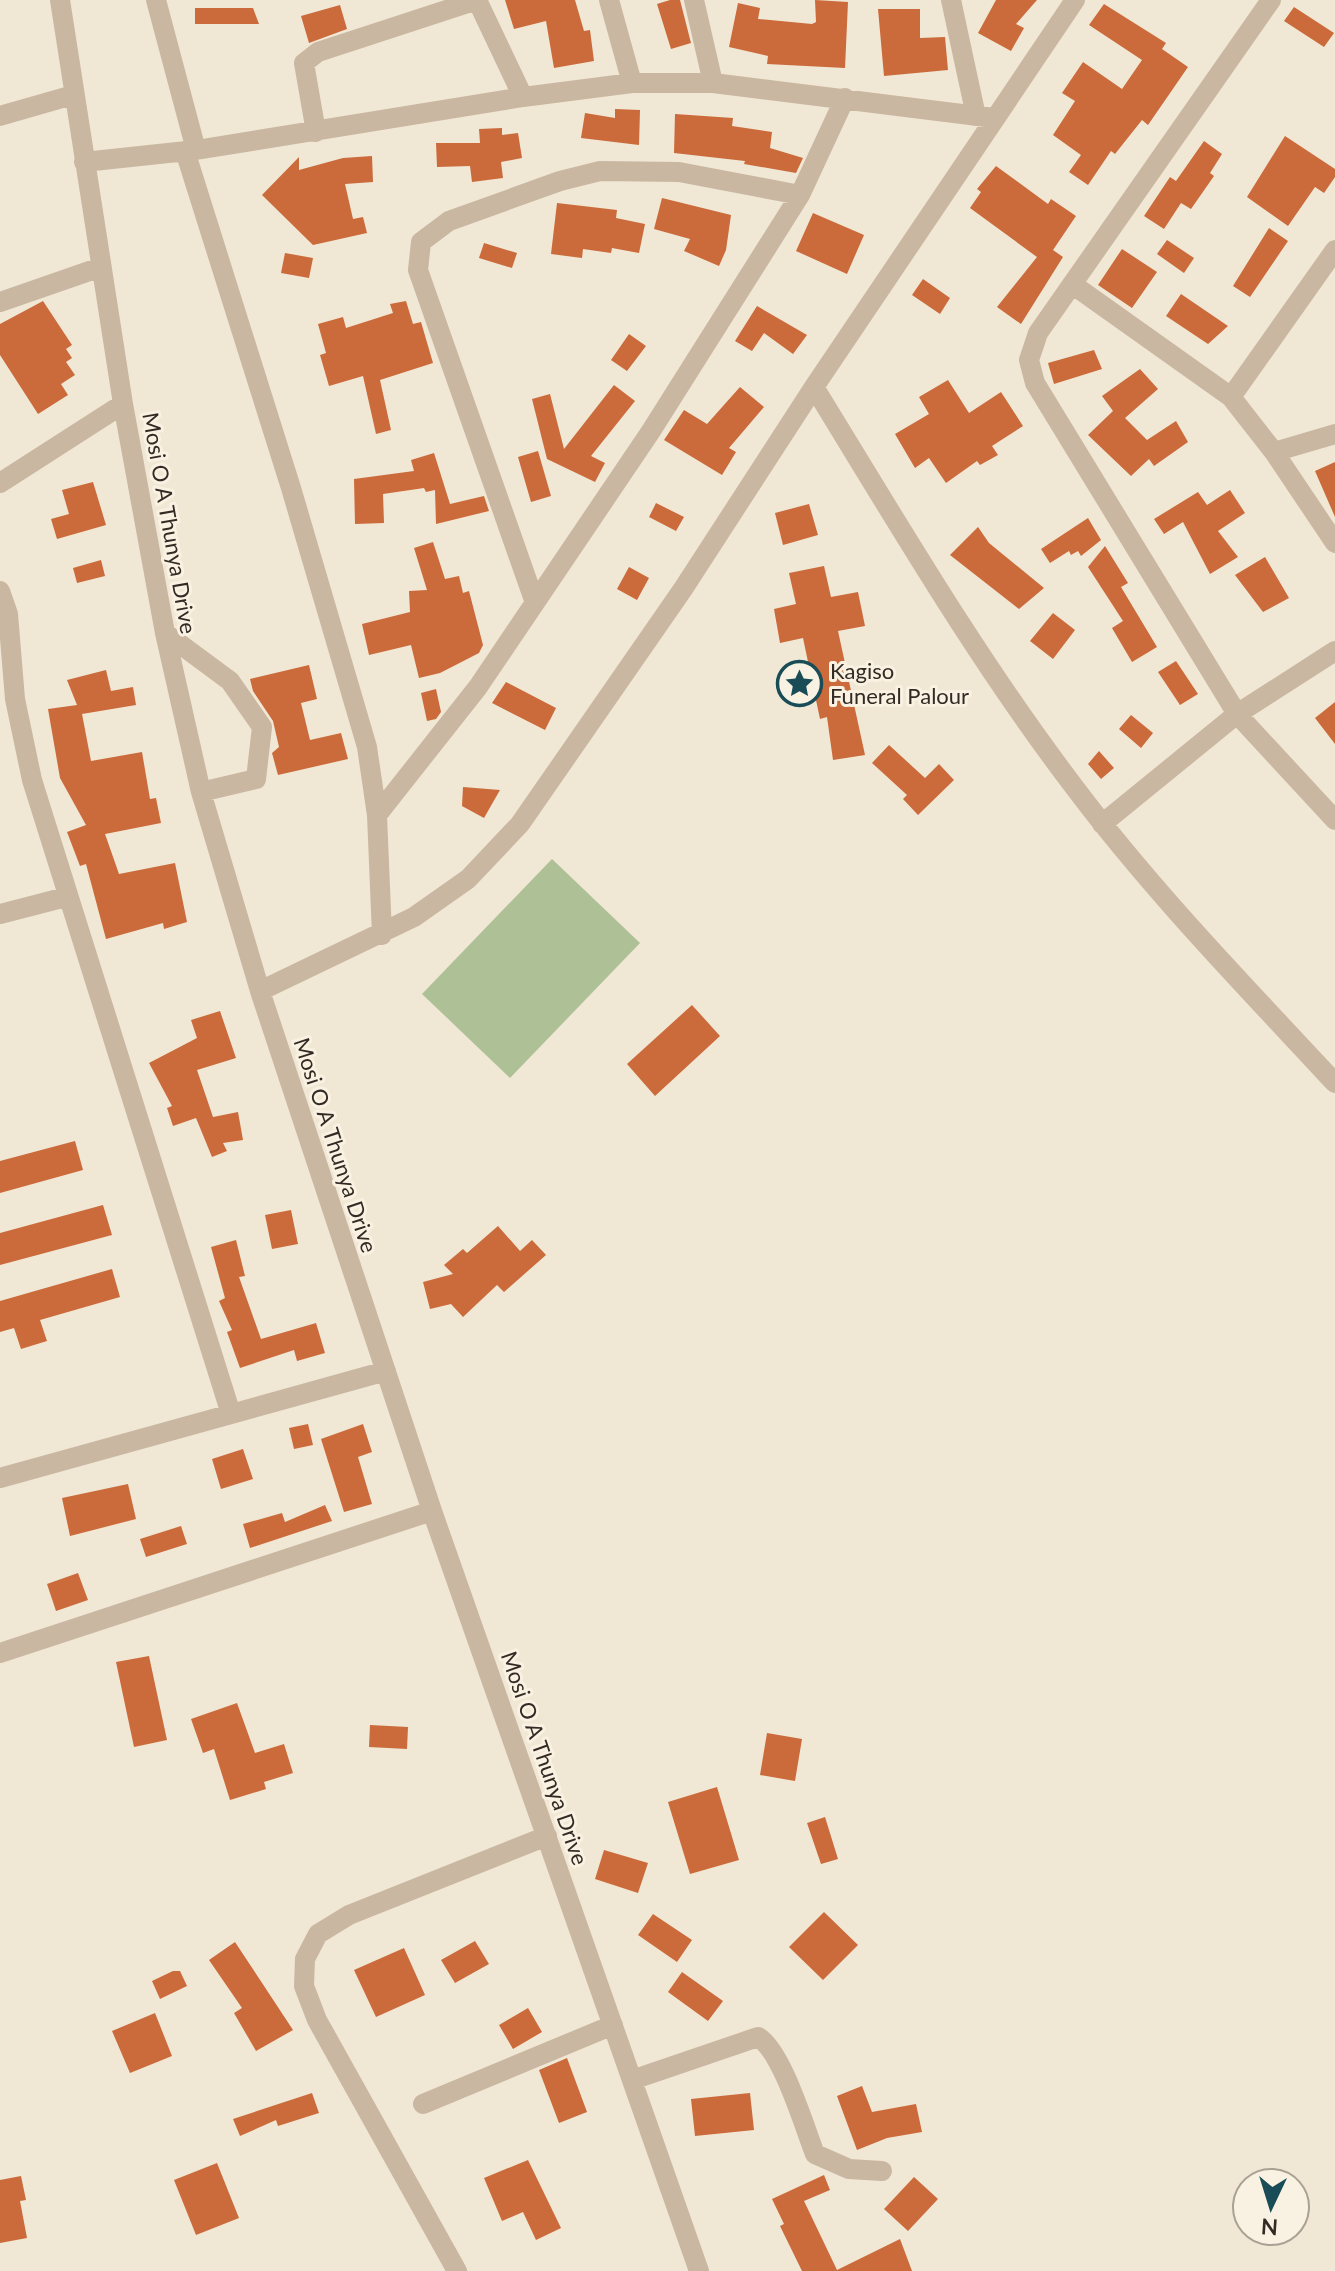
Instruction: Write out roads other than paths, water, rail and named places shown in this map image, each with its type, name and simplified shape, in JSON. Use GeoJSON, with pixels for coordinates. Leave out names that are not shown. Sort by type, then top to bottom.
{"type":"FeatureCollection","features":[{"type":"Feature","properties":{"kind":"street","name":"Mosi O A Thunya Drive"},"geometry":{"type":"LineString","coordinates":[[60,0],[123,404],[165,633],[201,792],[260,991],[432,1511],[699,2271]]}},
{"type":"Feature","properties":{"kind":"street"},"geometry":{"type":"LineString","coordinates":[[156,0],[191,151],[367,747],[377,815],[382,935]]}},
{"type":"Feature","properties":{"kind":"street"},"geometry":{"type":"LineString","coordinates":[[316,132],[304,63],[318,52],[477,0],[523,97]]}},
{"type":"Feature","properties":{"kind":"street"},"geometry":{"type":"LineString","coordinates":[[609,0],[632,83]]}},
{"type":"Feature","properties":{"kind":"street"},"geometry":{"type":"LineString","coordinates":[[694,0],[713,83]]}},
{"type":"Feature","properties":{"kind":"street"},"geometry":{"type":"LineString","coordinates":[[951,0],[985,117]]}},
{"type":"Feature","properties":{"kind":"street"},"geometry":{"type":"LineString","coordinates":[[260,991],[382,935],[468,879],[520,824],[683,589],[985,117],[1075,0]]}},
{"type":"Feature","properties":{"kind":"street"},"geometry":{"type":"LineString","coordinates":[[1271,0],[1038,333],[1032,345],[1030,371],[1237,714],[1335,820]]}},
{"type":"Feature","properties":{"kind":"street"},"geometry":{"type":"LineString","coordinates":[[84,162],[191,151],[523,97],[632,83],[713,83],[985,117]]}},
{"type":"Feature","properties":{"kind":"street"},"geometry":{"type":"LineString","coordinates":[[0,116],[73,95]]}},
{"type":"Feature","properties":{"kind":"street"},"geometry":{"type":"LineString","coordinates":[[377,815],[478,687],[651,431],[800,195],[845,98]]}},
{"type":"Feature","properties":{"kind":"street"},"geometry":{"type":"LineString","coordinates":[[534,600],[418,270],[421,242],[449,221],[560,181],[600,171],[679,172],[800,195]]}},
{"type":"Feature","properties":{"kind":"street"},"geometry":{"type":"LineString","coordinates":[[1231,397],[1335,250]]}},
{"type":"Feature","properties":{"kind":"street"},"geometry":{"type":"LineString","coordinates":[[0,302],[101,267]]}},
{"type":"Feature","properties":{"kind":"street"},"geometry":{"type":"LineString","coordinates":[[1072,284],[1231,397],[1274,452],[1335,543]]}},
{"type":"Feature","properties":{"kind":"street"},"geometry":{"type":"LineString","coordinates":[[814,387],[938,588],[1102,824],[1153,885],[1335,1083]]}},
{"type":"Feature","properties":{"kind":"street"},"geometry":{"type":"LineString","coordinates":[[0,483],[123,404]]}},
{"type":"Feature","properties":{"kind":"street"},"geometry":{"type":"LineString","coordinates":[[1274,452],[1335,434]]}},
{"type":"Feature","properties":{"kind":"street"},"geometry":{"type":"LineString","coordinates":[[0,591],[8,614],[7,701],[66,897],[231,1414]]}},
{"type":"Feature","properties":{"kind":"street"},"geometry":{"type":"LineString","coordinates":[[165,633],[230,681],[262,727],[256,779],[201,792]]}},
{"type":"Feature","properties":{"kind":"street"},"geometry":{"type":"LineString","coordinates":[[1102,824],[1237,714],[1335,651]]}},
{"type":"Feature","properties":{"kind":"street"},"geometry":{"type":"LineString","coordinates":[[0,914],[66,897]]}},
{"type":"Feature","properties":{"kind":"street"},"geometry":{"type":"LineString","coordinates":[[0,1478],[386,1371]]}},
{"type":"Feature","properties":{"kind":"street"},"geometry":{"type":"LineString","coordinates":[[0,1653],[432,1511]]}},
{"type":"Feature","properties":{"kind":"street"},"geometry":{"type":"LineString","coordinates":[[457,2271],[317,2020],[304,1986],[305,1959],[318,1934],[349,1915],[547,1836]]}},
{"type":"Feature","properties":{"kind":"street"},"geometry":{"type":"LineString","coordinates":[[423,2104],[613,2025]]}},
{"type":"Feature","properties":{"kind":"street"},"geometry":{"type":"LineString","coordinates":[[632,2080],[758,2037],[766,2041],[776,2059],[815,2154],[849,2169],[882,2171]]}},
{"type":"Feature","properties":{"kind":"place","name":"Kagiso Funeral Palour"},"geometry":{"type":"Point","coordinates":[799,683]}}]}
